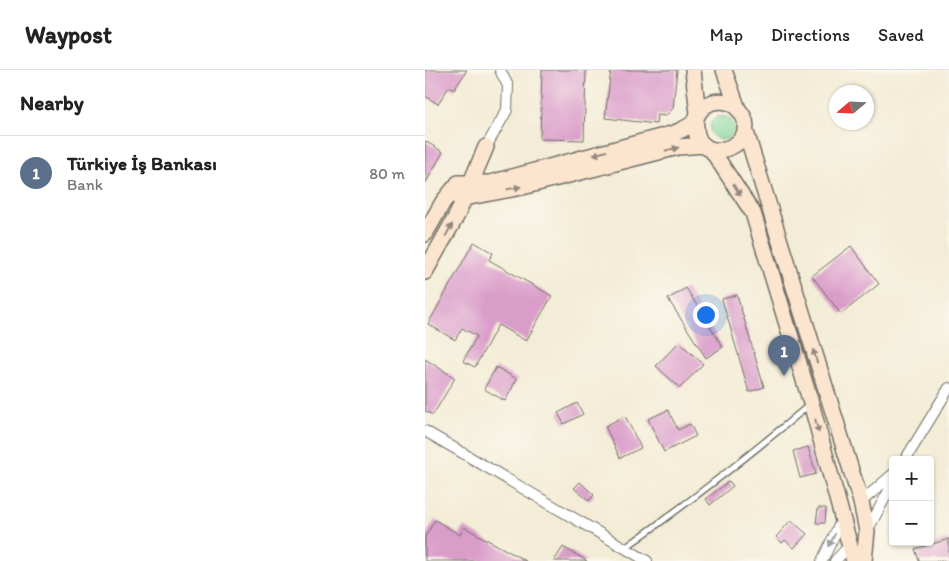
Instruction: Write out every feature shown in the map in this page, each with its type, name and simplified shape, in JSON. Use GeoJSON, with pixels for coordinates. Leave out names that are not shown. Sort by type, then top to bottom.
{"type":"FeatureCollection","features":[{"type":"Feature","properties":{"kind":"street"},"geometry":{"type":"LineString","coordinates":[[425,234],[443,202],[459,187],[486,147],[507,110],[509,86],[500,70]]}},
{"type":"Feature","properties":{"kind":"street"},"geometry":{"type":"LineString","coordinates":[[693,70],[697,134],[753,214],[811,403],[854,561]]}},
{"type":"Feature","properties":{"kind":"street"},"geometry":{"type":"LineString","coordinates":[[724,70],[742,115],[861,502],[867,531],[865,561]]}},
{"type":"Feature","properties":{"kind":"street"},"geometry":{"type":"LineString","coordinates":[[459,187],[490,183],[675,133],[697,118],[702,109],[713,102],[727,102],[738,109]]}},
{"type":"Feature","properties":{"kind":"street"},"geometry":{"type":"LineString","coordinates":[[464,198],[522,187],[679,147],[707,147],[725,150],[733,147],[743,136],[745,129]]}},
{"type":"Feature","properties":{"kind":"street"},"geometry":{"type":"LineString","coordinates":[[425,272],[457,216],[464,198],[459,187]]}},
{"type":"Feature","properties":{"kind":"street"},"geometry":{"type":"LineString","coordinates":[[907,456],[949,388]]}},
{"type":"Feature","properties":{"kind":"street"},"geometry":{"type":"LineString","coordinates":[[425,432],[647,561]]}},
{"type":"Feature","properties":{"kind":"street"},"geometry":{"type":"LineString","coordinates":[[821,561],[842,520],[889,478]]}},
{"type":"Feature","properties":{"kind":"street"},"geometry":{"type":"LineString","coordinates":[[835,561],[867,531],[889,490]]}},
{"type":"Feature","properties":{"kind":"lane"},"geometry":{"type":"LineString","coordinates":[[625,548],[761,446],[811,403]]}},
{"type":"Feature","properties":{"kind":"green space"},"geometry":{"type":"Polygon","coordinates":[[[722,116],[731,119],[734,128],[731,137],[722,140],[713,137],[710,128],[713,119],[722,116]]]}},
{"type":"Feature","properties":{"kind":"building"},"geometry":{"type":"Polygon","coordinates":[[[425,70],[467,70],[454,90],[449,87],[438,104],[425,96],[425,70]]]}},
{"type":"Feature","properties":{"kind":"building"},"geometry":{"type":"Polygon","coordinates":[[[542,70],[586,70],[584,140],[540,139],[542,70]]]}},
{"type":"Feature","properties":{"kind":"building"},"geometry":{"type":"Polygon","coordinates":[[[611,70],[677,70],[673,108],[666,116],[657,115],[656,124],[605,118],[611,70]]]}},
{"type":"Feature","properties":{"kind":"building"},"geometry":{"type":"Polygon","coordinates":[[[425,141],[443,152],[425,184],[425,141]]]}},
{"type":"Feature","properties":{"kind":"building"},"geometry":{"type":"Polygon","coordinates":[[[474,242],[493,253],[489,260],[552,296],[526,341],[498,325],[475,367],[463,361],[477,336],[462,328],[455,340],[428,324],[474,242]]]}},
{"type":"Feature","properties":{"kind":"building"},"geometry":{"type":"Polygon","coordinates":[[[851,246],[879,284],[841,314],[812,276],[851,246]]]}},
{"type":"Feature","properties":{"kind":"building"},"geometry":{"type":"Polygon","coordinates":[[[686,288],[723,347],[706,358],[668,299],[686,288]]]}},
{"type":"Feature","properties":{"kind":"building"},"geometry":{"type":"Polygon","coordinates":[[[737,295],[764,387],[749,392],[722,299],[737,295]]]}},
{"type":"Feature","properties":{"kind":"building"},"geometry":{"type":"Polygon","coordinates":[[[679,342],[703,364],[680,388],[656,366],[679,342]]]}},
{"type":"Feature","properties":{"kind":"building"},"geometry":{"type":"Polygon","coordinates":[[[425,359],[455,378],[433,415],[425,411],[425,359]]]}},
{"type":"Feature","properties":{"kind":"building"},"geometry":{"type":"Polygon","coordinates":[[[496,367],[517,379],[505,401],[484,389],[496,367]]]}},
{"type":"Feature","properties":{"kind":"building"},"geometry":{"type":"Polygon","coordinates":[[[577,403],[583,414],[564,424],[558,413],[577,403]]]}},
{"type":"Feature","properties":{"kind":"building"},"geometry":{"type":"Polygon","coordinates":[[[668,410],[678,430],[690,424],[696,436],[664,452],[648,419],[668,410]]]}},
{"type":"Feature","properties":{"kind":"building"},"geometry":{"type":"Polygon","coordinates":[[[625,416],[641,448],[620,458],[605,426],[625,416]]]}},
{"type":"Feature","properties":{"kind":"building"},"geometry":{"type":"Polygon","coordinates":[[[808,447],[816,474],[800,478],[793,451],[808,447]]]}},
{"type":"Feature","properties":{"kind":"building"},"geometry":{"type":"Polygon","coordinates":[[[729,481],[733,486],[710,505],[706,499],[729,481]]]}},
{"type":"Feature","properties":{"kind":"building"},"geometry":{"type":"Polygon","coordinates":[[[580,482],[594,495],[589,501],[574,488],[580,482]]]}},
{"type":"Feature","properties":{"kind":"building"},"geometry":{"type":"Polygon","coordinates":[[[818,508],[826,508],[825,523],[816,523],[818,508]]]}},
{"type":"Feature","properties":{"kind":"building"},"geometry":{"type":"Polygon","coordinates":[[[435,520],[460,535],[464,527],[526,561],[425,561],[425,537],[435,520]]]}},
{"type":"Feature","properties":{"kind":"building"},"geometry":{"type":"Polygon","coordinates":[[[791,520],[807,534],[794,548],[785,540],[782,543],[776,537],[791,520]]]}},
{"type":"Feature","properties":{"kind":"building"},"geometry":{"type":"Polygon","coordinates":[[[949,539],[949,561],[919,561],[915,549],[934,546],[934,543],[949,539]]]}},
{"type":"Feature","properties":{"kind":"building"},"geometry":{"type":"Polygon","coordinates":[[[563,547],[587,561],[554,561],[563,547]]]}},
{"type":"Feature","properties":{"kind":"place","name":"Türkiye İş Bankası"},"geometry":{"type":"Point","coordinates":[784,376]}}]}
